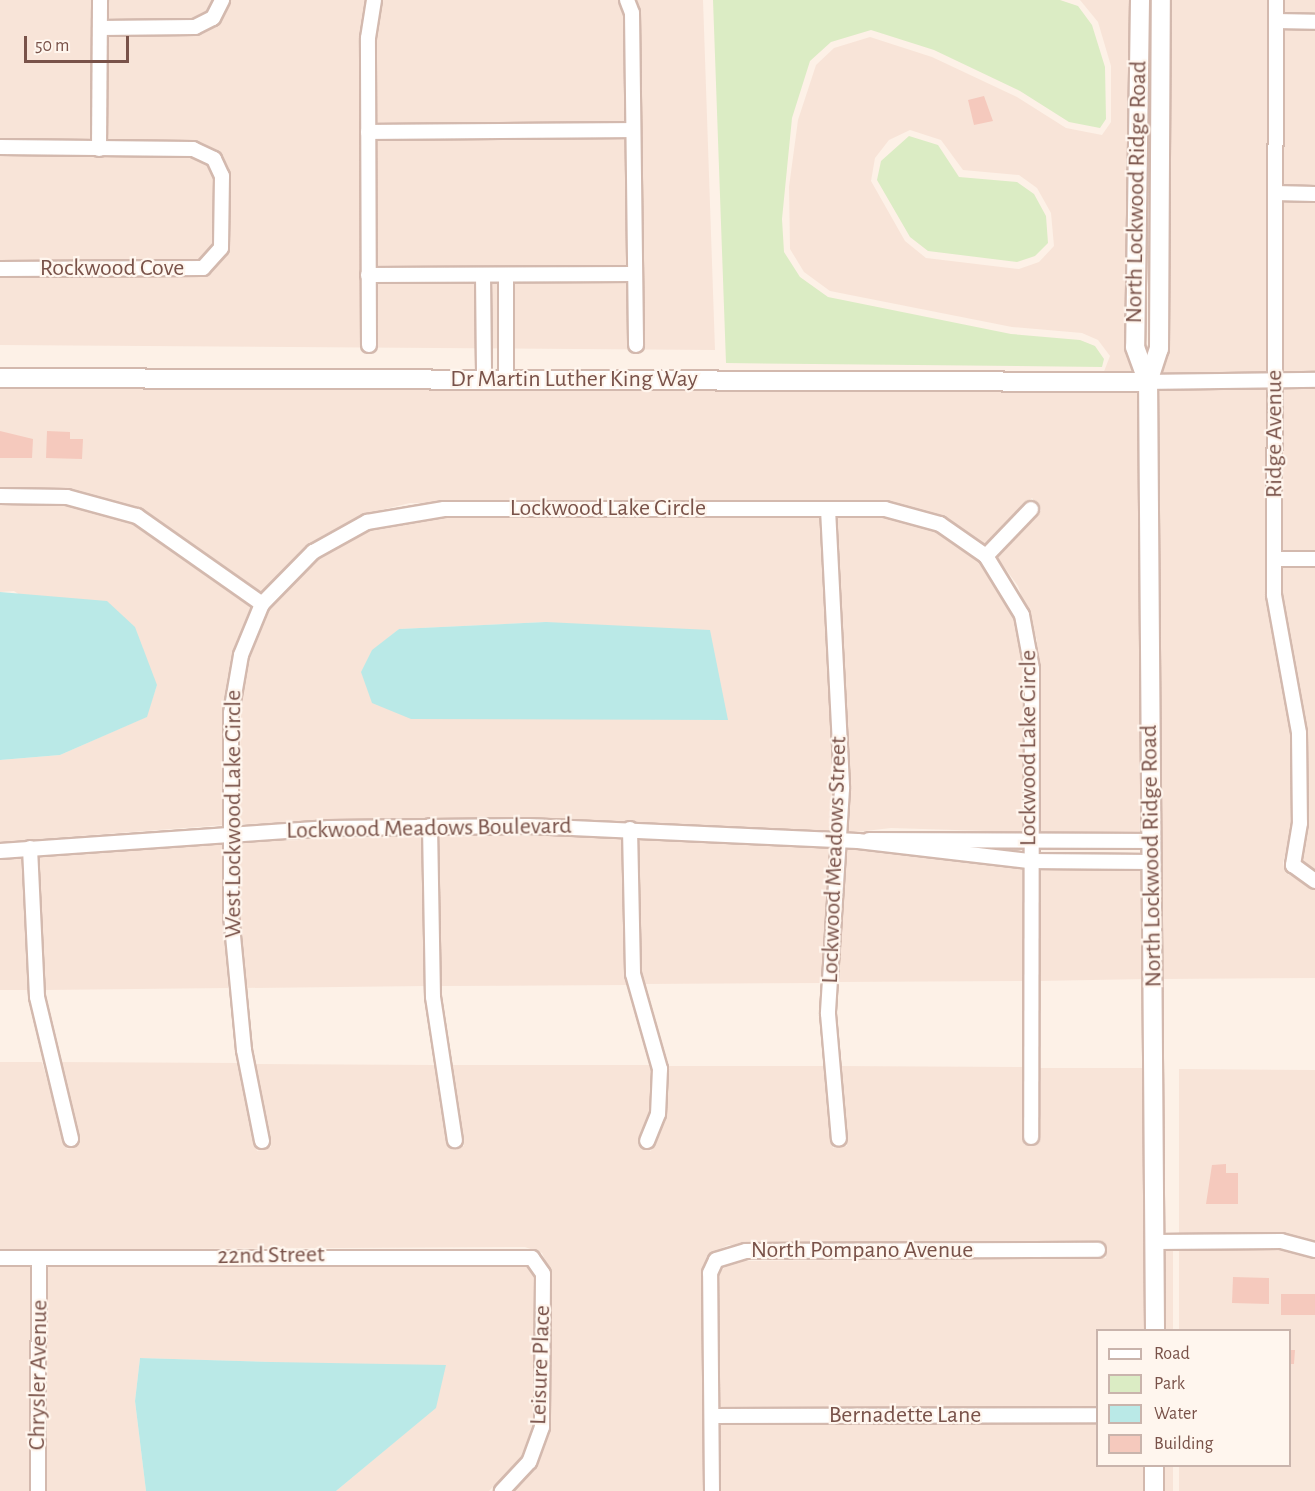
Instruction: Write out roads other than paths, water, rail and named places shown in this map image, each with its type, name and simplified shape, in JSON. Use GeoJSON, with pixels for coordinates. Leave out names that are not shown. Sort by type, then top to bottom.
{"type":"FeatureCollection","features":[{"type":"Feature","properties":{"kind":"main road","name":"North Lockwood Ridge Road"},"geometry":{"type":"LineString","coordinates":[[1140,0],[1135,347],[1148,382]]}},
{"type":"Feature","properties":{"kind":"main road","name":"North Lockwood Ridge Road"},"geometry":{"type":"LineString","coordinates":[[1155,1329],[1148,382],[1159,349],[1161,0]]}},
{"type":"Feature","properties":{"kind":"main road","name":"Dr Martin Luther King Way"},"geometry":{"type":"LineString","coordinates":[[0,378],[1148,382]]}},
{"type":"Feature","properties":{"kind":"main road"},"geometry":{"type":"LineString","coordinates":[[1154,1467],[1154,1491]]}},
{"type":"Feature","properties":{"kind":"street"},"geometry":{"type":"LineString","coordinates":[[0,147],[99,149],[100,0]]}},
{"type":"Feature","properties":{"kind":"street"},"geometry":{"type":"LineString","coordinates":[[100,28],[195,27],[213,18],[222,0]]}},
{"type":"Feature","properties":{"kind":"street"},"geometry":{"type":"LineString","coordinates":[[369,345],[368,16],[374,0]]}},
{"type":"Feature","properties":{"kind":"street"},"geometry":{"type":"LineString","coordinates":[[627,0],[632,13],[636,345]]}},
{"type":"Feature","properties":{"kind":"street","name":"Ridge Avenue"},"geometry":{"type":"LineString","coordinates":[[1276,0],[1276,616],[1299,733],[1300,823],[1293,865],[1315,881]]}},
{"type":"Feature","properties":{"kind":"street"},"geometry":{"type":"LineString","coordinates":[[1276,21],[1315,22]]}},
{"type":"Feature","properties":{"kind":"street"},"geometry":{"type":"LineString","coordinates":[[368,132],[633,130]]}},
{"type":"Feature","properties":{"kind":"street","name":"Rockwood Cove"},"geometry":{"type":"LineString","coordinates":[[0,269],[195,269],[218,255],[222,176],[214,159],[193,149],[99,149]]}},
{"type":"Feature","properties":{"kind":"street"},"geometry":{"type":"LineString","coordinates":[[1275,194],[1315,194]]}},
{"type":"Feature","properties":{"kind":"street"},"geometry":{"type":"LineString","coordinates":[[368,275],[635,274]]}},
{"type":"Feature","properties":{"kind":"street"},"geometry":{"type":"LineString","coordinates":[[483,275],[484,380]]}},
{"type":"Feature","properties":{"kind":"street"},"geometry":{"type":"LineString","coordinates":[[506,275],[506,380]]}},
{"type":"Feature","properties":{"kind":"street"},"geometry":{"type":"LineString","coordinates":[[1148,382],[1315,380]]}},
{"type":"Feature","properties":{"kind":"street"},"geometry":{"type":"LineString","coordinates":[[0,496],[67,497],[137,516],[262,604]]}},
{"type":"Feature","properties":{"kind":"street","name":"West Lockwood Lake Circle"},"geometry":{"type":"LineString","coordinates":[[262,1141],[235,984],[231,833],[235,680],[262,604],[313,552],[367,522],[410,511],[489,509]]}},
{"type":"Feature","properties":{"kind":"street","name":"Lockwood Lake Circle"},"geometry":{"type":"LineString","coordinates":[[489,509],[828,509],[919,516],[986,556],[1011,590],[1029,641],[1031,1137]]}},
{"type":"Feature","properties":{"kind":"street","name":"Lockwood Meadows Street"},"geometry":{"type":"LineString","coordinates":[[828,509],[842,748],[840,840],[828,1014],[839,1139]]}},
{"type":"Feature","properties":{"kind":"street"},"geometry":{"type":"LineString","coordinates":[[986,556],[1031,509]]}},
{"type":"Feature","properties":{"kind":"street"},"geometry":{"type":"LineString","coordinates":[[1275,559],[1315,559]]}},
{"type":"Feature","properties":{"kind":"street"},"geometry":{"type":"LineString","coordinates":[[430,826],[433,997],[455,1140]]}},
{"type":"Feature","properties":{"kind":"street","name":"Lockwood Meadows Boulevard"},"geometry":{"type":"LineString","coordinates":[[0,850],[231,833],[430,826],[630,829],[858,841],[1029,861],[1152,862]]}},
{"type":"Feature","properties":{"kind":"street"},"geometry":{"type":"LineString","coordinates":[[630,829],[633,974],[660,1069],[658,1114],[647,1141]]}},
{"type":"Feature","properties":{"kind":"street","name":"Lockwood Meadows Boulevard"},"geometry":{"type":"LineString","coordinates":[[858,841],[892,836],[1152,841]]}},
{"type":"Feature","properties":{"kind":"street"},"geometry":{"type":"LineString","coordinates":[[30,848],[38,997],[71,1139]]}},
{"type":"Feature","properties":{"kind":"street"},"geometry":{"type":"LineString","coordinates":[[1154,1242],[1281,1241],[1315,1250]]}},
{"type":"Feature","properties":{"kind":"street","name":"North Pompano Avenue"},"geometry":{"type":"LineString","coordinates":[[712,1491],[710,1273],[716,1260],[729,1253],[1098,1250]]}},
{"type":"Feature","properties":{"kind":"street","name":"22nd Street"},"geometry":{"type":"LineString","coordinates":[[0,1258],[525,1255],[539,1264]]}},
{"type":"Feature","properties":{"kind":"street","name":"Chrysler Avenue"},"geometry":{"type":"LineString","coordinates":[[38,1491],[39,1258]]}},
{"type":"Feature","properties":{"kind":"street","name":"Leisure Place"},"geometry":{"type":"LineString","coordinates":[[502,1491],[529,1462],[542,1427],[543,1274],[539,1264]]}},
{"type":"Feature","properties":{"kind":"street","name":"Bernadette Lane"},"geometry":{"type":"LineString","coordinates":[[713,1416],[1096,1415]]}},
{"type":"Feature","properties":{"kind":"water"},"geometry":{"type":"Polygon","coordinates":[[[0,592],[107,601],[135,627],[157,685],[147,717],[60,755],[0,760],[0,592]]]}},
{"type":"Feature","properties":{"kind":"water"},"geometry":{"type":"Polygon","coordinates":[[[546,622],[710,630],[728,720],[411,719],[372,703],[361,672],[372,650],[399,629],[546,622]]]}},
{"type":"Feature","properties":{"kind":"water"},"geometry":{"type":"Polygon","coordinates":[[[140,1358],[446,1365],[436,1408],[336,1491],[146,1491],[135,1401],[140,1358]]]}}]}
